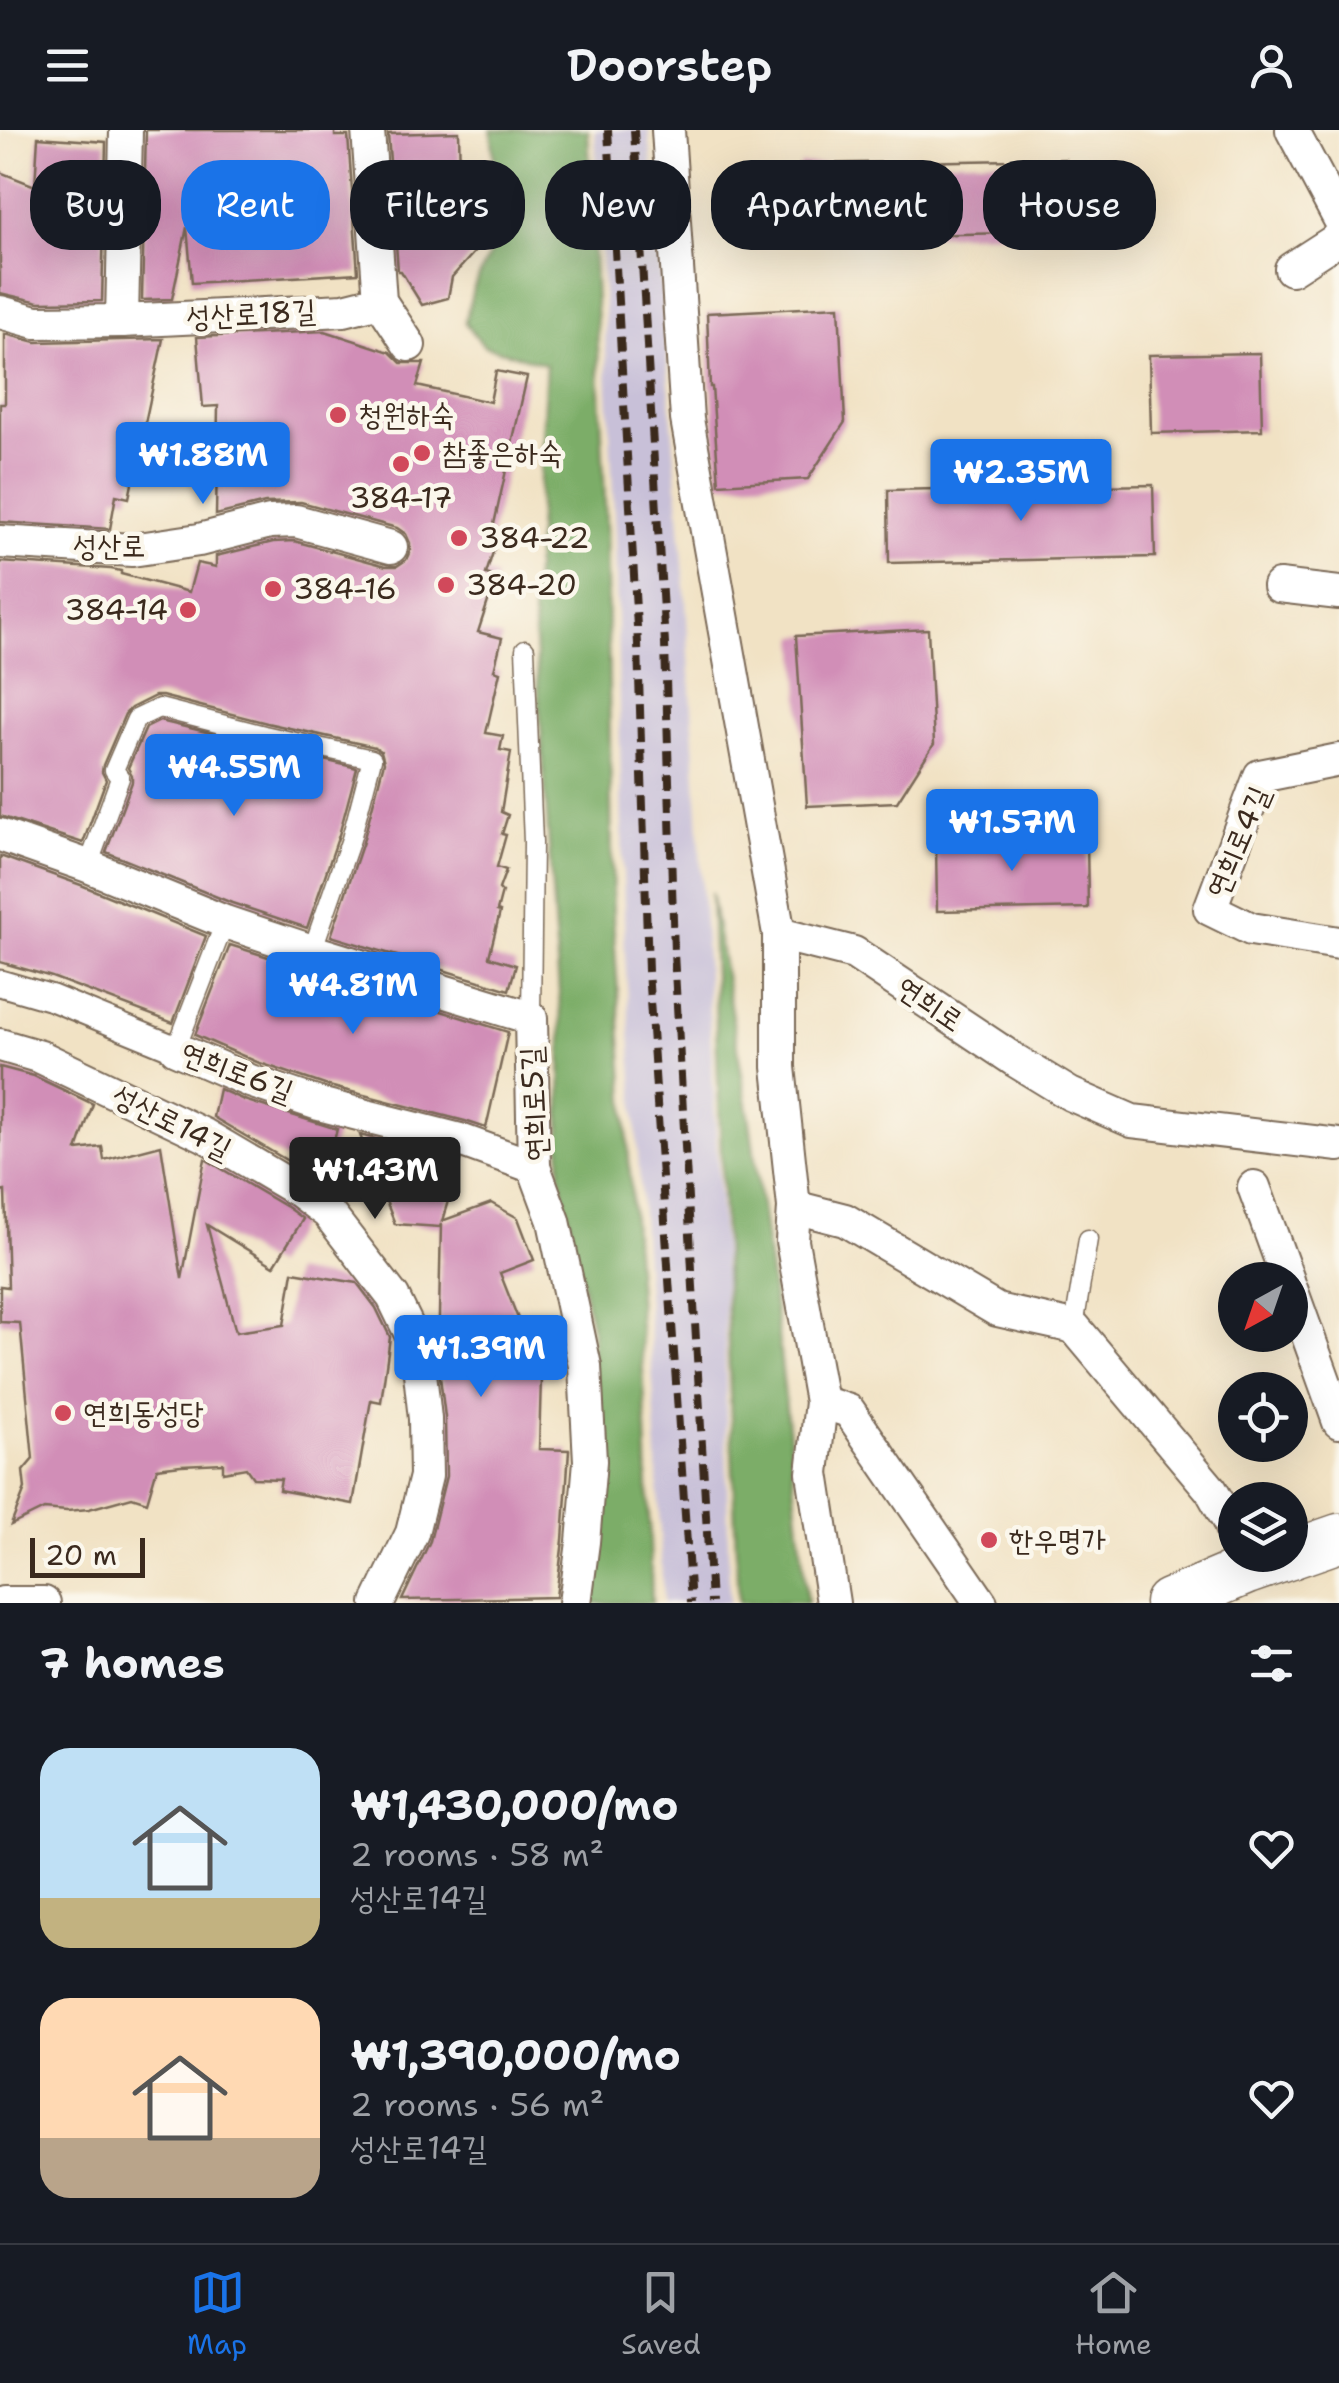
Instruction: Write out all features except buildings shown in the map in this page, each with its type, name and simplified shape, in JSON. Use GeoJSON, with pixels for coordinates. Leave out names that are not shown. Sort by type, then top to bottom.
{"type":"FeatureCollection","features":[{"type":"Feature","properties":{"kind":"main road"},"geometry":{"type":"LineString","coordinates":[[1308,1545],[1339,1538]]}},
{"type":"Feature","properties":{"kind":"main road"},"geometry":{"type":"LineString","coordinates":[[1169,1603],[1228,1572]]}},
{"type":"Feature","properties":{"kind":"street"},"geometry":{"type":"LineString","coordinates":[[122,321],[126,130]]}},
{"type":"Feature","properties":{"kind":"street"},"geometry":{"type":"LineString","coordinates":[[368,130],[380,301],[409,345]]}},
{"type":"Feature","properties":{"kind":"street"},"geometry":{"type":"LineString","coordinates":[[668,130],[687,419],[779,934],[780,1067],[794,1206],[792,1241],[821,1402],[813,1473],[832,1603]]}},
{"type":"Feature","properties":{"kind":"street"},"geometry":{"type":"LineString","coordinates":[[1292,130],[1339,218]]}},
{"type":"Feature","properties":{"kind":"street"},"geometry":{"type":"LineString","coordinates":[[1291,268],[1339,238]]}},
{"type":"Feature","properties":{"kind":"street","name":"성산로18길"},"geometry":{"type":"LineString","coordinates":[[0,312],[36,322],[122,321],[344,310],[380,301]]}},
{"type":"Feature","properties":{"kind":"street","name":"성산로"},"geometry":{"type":"LineString","coordinates":[[0,542],[132,550],[199,540],[270,522],[296,521],[392,547]]}},
{"type":"Feature","properties":{"kind":"street"},"geometry":{"type":"LineString","coordinates":[[1279,586],[1339,593]]}},
{"type":"Feature","properties":{"kind":"street","name":"연희로4길"},"geometry":{"type":"LineString","coordinates":[[1339,760],[1260,776],[1210,909],[1251,929],[1339,943]]}},
{"type":"Feature","properties":{"kind":"street"},"geometry":{"type":"LineString","coordinates":[[0,835],[225,922],[531,1018]]}},
{"type":"Feature","properties":{"kind":"street","name":"연희로"},"geometry":{"type":"LineString","coordinates":[[779,934],[854,953],[1070,1094],[1132,1121],[1339,1145]]}},
{"type":"Feature","properties":{"kind":"street","name":"연희로6길"},"geometry":{"type":"LineString","coordinates":[[0,984],[52,998],[250,1081],[319,1104],[460,1140],[534,1167]]}},
{"type":"Feature","properties":{"kind":"street","name":"연희로5길"},"geometry":{"type":"LineString","coordinates":[[531,1018],[534,1167],[554,1220],[585,1366],[590,1461],[575,1603]]}},
{"type":"Feature","properties":{"kind":"street","name":"성산로14길"},"geometry":{"type":"LineString","coordinates":[[0,1045],[40,1057],[204,1135],[299,1191],[328,1214],[392,1297],[412,1336],[420,1373],[426,1476],[412,1533],[378,1603]]}},
{"type":"Feature","properties":{"kind":"street"},"geometry":{"type":"LineString","coordinates":[[1254,1187],[1281,1262]]}},
{"type":"Feature","properties":{"kind":"street"},"geometry":{"type":"LineString","coordinates":[[794,1206],[846,1220],[997,1310],[1074,1327],[1218,1503]]}},
{"type":"Feature","properties":{"kind":"street"},"geometry":{"type":"LineString","coordinates":[[1308,1336],[1339,1422]]}},
{"type":"Feature","properties":{"kind":"street"},"geometry":{"type":"LineString","coordinates":[[821,1402],[848,1410],[981,1603]]}},
{"type":"Feature","properties":{"kind":"street"},"geometry":{"type":"LineString","coordinates":[[3,1603],[44,1603]]}},
{"type":"Feature","properties":{"kind":"lane"},"geometry":{"type":"LineString","coordinates":[[525,650],[533,842],[531,1018]]}},
{"type":"Feature","properties":{"kind":"lane"},"geometry":{"type":"LineString","coordinates":[[88,866],[120,778],[114,770],[136,719],[159,708],[372,759],[351,839],[312,951]]}},
{"type":"Feature","properties":{"kind":"lane"},"geometry":{"type":"LineString","coordinates":[[176,1049],[225,922]]}},
{"type":"Feature","properties":{"kind":"lane"},"geometry":{"type":"LineString","coordinates":[[1074,1327],[1088,1239]]}},
{"type":"Feature","properties":{"kind":"shaded area"},"geometry":{"type":"Polygon","coordinates":[[[595,130],[649,130],[651,160],[596,160],[595,130]]]}},
{"type":"Feature","properties":{"kind":"shaded area"},"geometry":{"type":"Polygon","coordinates":[[[601,250],[658,250],[686,601],[724,1278],[729,1603],[663,1603],[655,1415],[625,955],[615,533],[601,250]]]}},
{"type":"Feature","properties":{"kind":"green space"},"geometry":{"type":"Polygon","coordinates":[[[491,130],[588,130],[589,160],[545,160],[545,250],[593,250],[606,525],[613,918],[645,1403],[652,1603],[589,1603],[592,1331],[560,1175],[562,1035],[533,612],[546,364],[484,346],[465,323],[473,289],[492,250],[525,250],[525,160],[494,160],[491,130]]]}},
{"type":"Feature","properties":{"kind":"green space"},"geometry":{"type":"Polygon","coordinates":[[[711,893],[750,1122],[807,1603],[738,1603],[711,893]]]}},
{"type":"Feature","properties":{"kind":"railway"},"geometry":{"type":"LineString","coordinates":[[608,130],[638,644],[648,971],[691,1603]]}},
{"type":"Feature","properties":{"kind":"railway"},"geometry":{"type":"LineString","coordinates":[[634,130],[665,644],[674,953],[711,1603]]}},
{"type":"Feature","properties":{"kind":"place","name":"청원하숙"},"geometry":{"type":"Point","coordinates":[338,415]}},
{"type":"Feature","properties":{"kind":"place","name":"참좋은하숙"},"geometry":{"type":"Point","coordinates":[422,453]}},
{"type":"Feature","properties":{"kind":"place","name":"384-17"},"geometry":{"type":"Point","coordinates":[401,464]}},
{"type":"Feature","properties":{"kind":"place","name":"384-22"},"geometry":{"type":"Point","coordinates":[459,538]}},
{"type":"Feature","properties":{"kind":"place","name":"384-20"},"geometry":{"type":"Point","coordinates":[446,585]}},
{"type":"Feature","properties":{"kind":"place","name":"384-16"},"geometry":{"type":"Point","coordinates":[273,589]}},
{"type":"Feature","properties":{"kind":"place","name":"384-14"},"geometry":{"type":"Point","coordinates":[188,610]}},
{"type":"Feature","properties":{"kind":"place","name":"연희동성당"},"geometry":{"type":"Point","coordinates":[63,1413]}},
{"type":"Feature","properties":{"kind":"place","name":"한우명가"},"geometry":{"type":"Point","coordinates":[989,1540]}}]}
